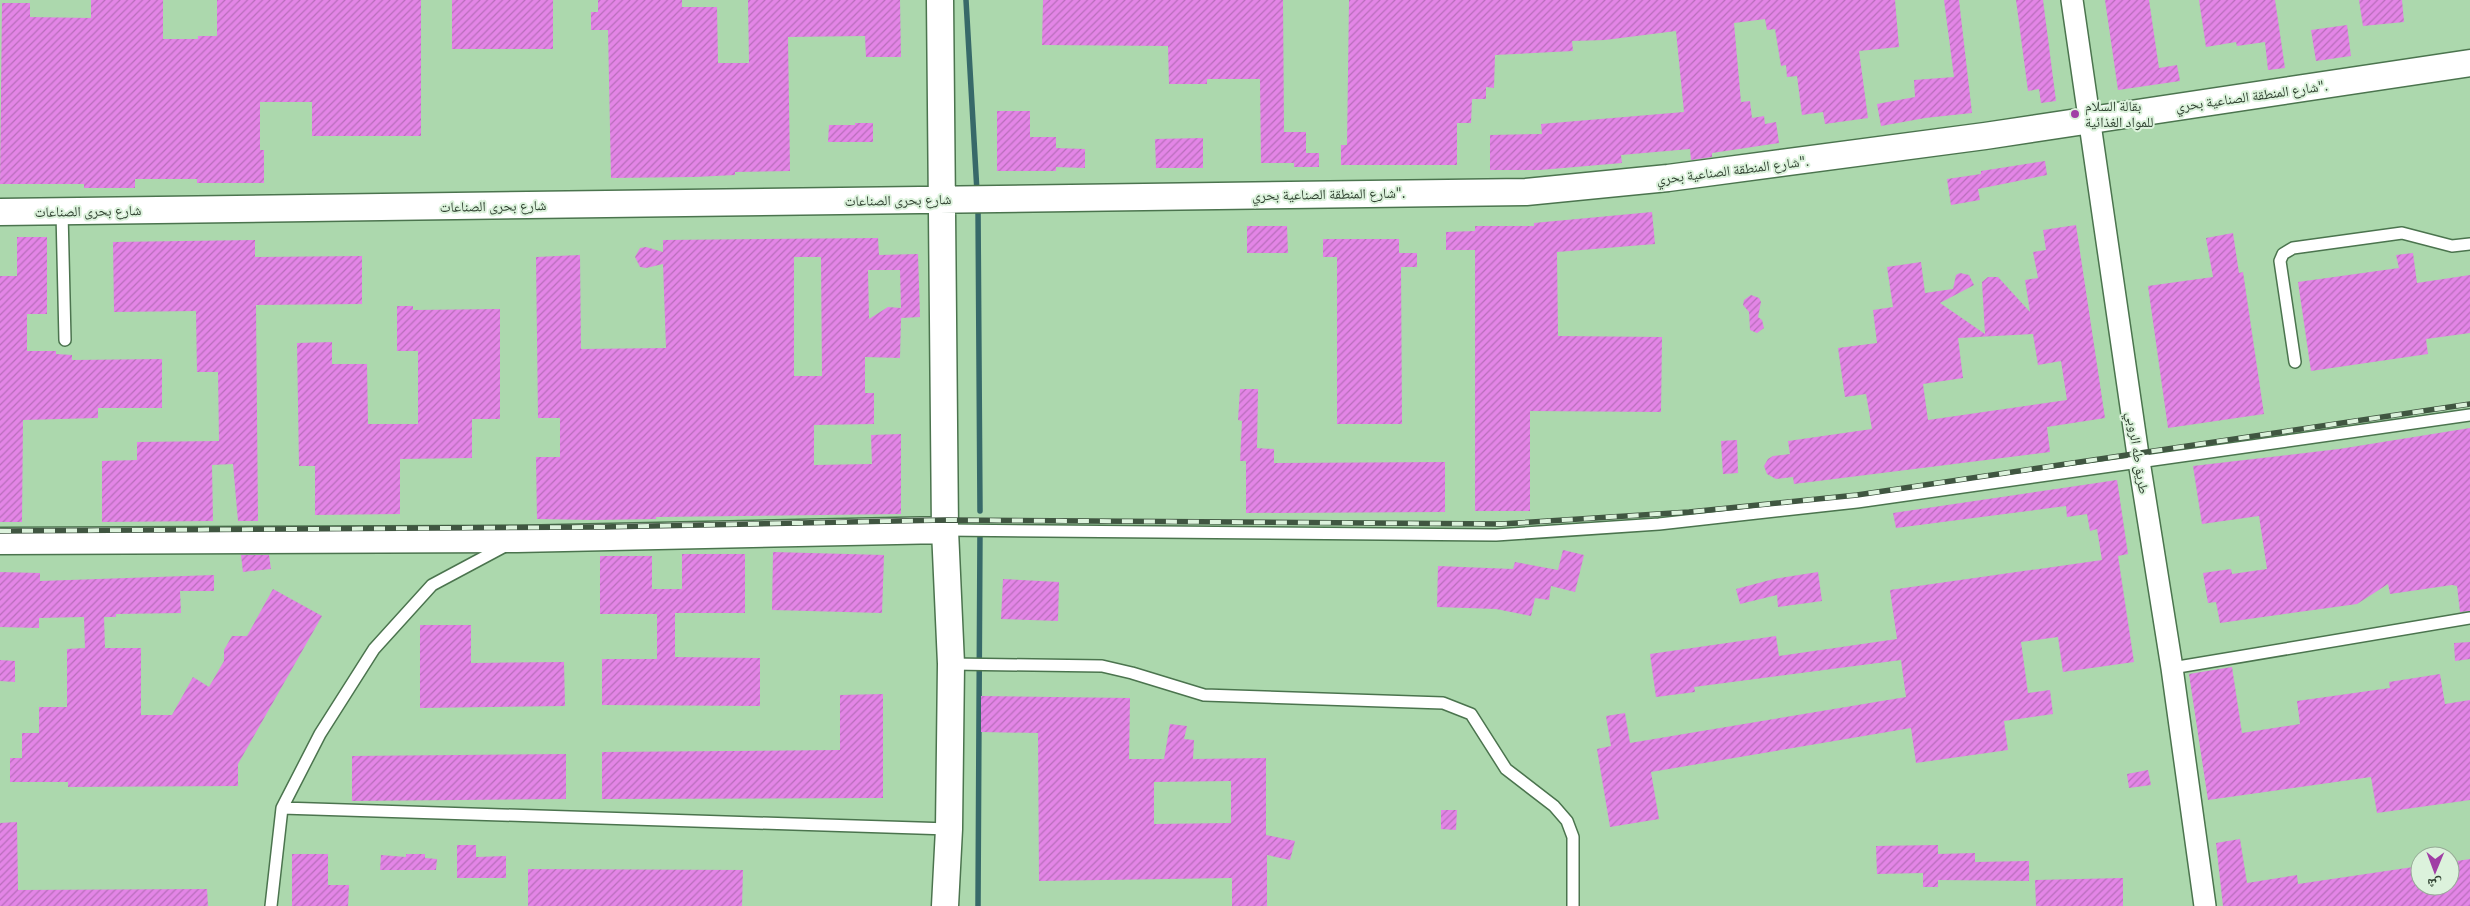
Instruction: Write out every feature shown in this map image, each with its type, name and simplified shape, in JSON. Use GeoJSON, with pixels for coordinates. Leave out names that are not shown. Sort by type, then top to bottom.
{"type":"FeatureCollection","features":[{"type":"Feature","properties":{"kind":"street"},"geometry":{"type":"LineString","coordinates":[[940,0],[945,530],[961,664],[945,906]]}},
{"type":"Feature","properties":{"kind":"street","name":"طريق طه الروبي"},"geometry":{"type":"LineString","coordinates":[[2072,0],[2139,463],[2172,668],[2205,906]]}},
{"type":"Feature","properties":{"kind":"street","name":"شارع المنطقة الصناعية بحري\"."},"geometry":{"type":"LineString","coordinates":[[977,198],[1526,192],[1678,177],[2470,63]]}},
{"type":"Feature","properties":{"kind":"street","name":"شارع بحرى الصناعات"},"geometry":{"type":"LineString","coordinates":[[0,212],[977,198]]}},
{"type":"Feature","properties":{"kind":"street"},"geometry":{"type":"LineString","coordinates":[[0,541],[517,539],[945,530]]}},
{"type":"Feature","properties":{"kind":"lane"},"geometry":{"type":"LineString","coordinates":[[62,212],[65,340]]}},
{"type":"Feature","properties":{"kind":"lane"},"geometry":{"type":"LineString","coordinates":[[2296,362],[2280,261],[2283,254],[2293,248],[2402,233],[2452,246],[2470,244]]}},
{"type":"Feature","properties":{"kind":"lane"},"geometry":{"type":"LineString","coordinates":[[945,530],[1496,535],[1728,518],[2139,463],[2470,415]]}},
{"type":"Feature","properties":{"kind":"lane"},"geometry":{"type":"LineString","coordinates":[[272,906],[282,808],[320,734],[374,649],[432,585],[517,539]]}},
{"type":"Feature","properties":{"kind":"lane"},"geometry":{"type":"LineString","coordinates":[[2172,668],[2470,618]]}},
{"type":"Feature","properties":{"kind":"lane"},"geometry":{"type":"LineString","coordinates":[[961,664],[1102,666],[1204,695],[1443,703],[1471,714],[1506,769],[1554,806],[1566,820],[1573,837],[1574,906]]}},
{"type":"Feature","properties":{"kind":"lane"},"geometry":{"type":"LineString","coordinates":[[282,808],[950,829]]}},
{"type":"Feature","properties":{"kind":"building"},"geometry":{"type":"Polygon","coordinates":[[[91,0],[163,0],[163,39],[198,39],[198,36],[217,36],[217,0],[421,0],[421,136],[312,136],[312,102],[260,102],[260,150],[264,150],[264,183],[197,183],[197,179],[135,179],[135,188],[84,188],[84,184],[0,184],[2,3],[30,3],[30,17],[91,18],[91,0]]]}},
{"type":"Feature","properties":{"kind":"building"},"geometry":{"type":"Polygon","coordinates":[[[452,0],[553,0],[553,49],[452,49],[452,0]]]}},
{"type":"Feature","properties":{"kind":"building"},"geometry":{"type":"Polygon","coordinates":[[[598,0],[682,0],[682,7],[717,7],[718,63],[749,63],[748,0],[900,0],[901,57],[866,57],[865,36],[788,37],[790,171],[735,172],[735,175],[695,177],[611,178],[608,30],[591,30],[591,12],[598,12],[598,0]]]}},
{"type":"Feature","properties":{"kind":"building"},"geometry":{"type":"Polygon","coordinates":[[[1043,0],[1283,0],[1284,132],[1306,132],[1306,153],[1319,153],[1319,167],[1294,167],[1294,163],[1261,163],[1260,79],[1207,79],[1207,84],[1169,84],[1168,46],[1042,45],[1043,0]]]}},
{"type":"Feature","properties":{"kind":"building"},"geometry":{"type":"Polygon","coordinates":[[[1349,0],[1895,0],[1899,47],[1859,51],[1868,118],[1825,124],[1823,112],[1802,115],[1797,76],[1787,77],[1786,65],[1781,66],[1775,29],[1767,30],[1765,19],[1734,23],[1741,102],[1750,101],[1752,118],[1764,116],[1765,124],[1776,122],[1779,143],[1712,153],[1712,157],[1691,160],[1690,149],[1621,155],[1622,163],[1540,170],[1490,170],[1490,135],[1542,134],[1541,124],[1684,112],[1676,31],[1605,40],[1572,41],[1573,51],[1495,55],[1494,88],[1486,87],[1486,99],[1472,99],[1471,123],[1457,123],[1457,165],[1341,165],[1341,145],[1347,145],[1349,0]]]}},
{"type":"Feature","properties":{"kind":"building"},"geometry":{"type":"Polygon","coordinates":[[[1944,0],[1959,0],[1972,113],[1925,118],[1881,126],[1877,104],[1915,97],[1914,80],[1954,77],[1944,0]]]}},
{"type":"Feature","properties":{"kind":"building"},"geometry":{"type":"Polygon","coordinates":[[[2016,0],[2043,0],[2056,101],[2041,103],[2039,89],[2028,91],[2016,0]]]}},
{"type":"Feature","properties":{"kind":"building"},"geometry":{"type":"Polygon","coordinates":[[[2105,0],[2149,0],[2159,68],[2177,65],[2180,81],[2118,90],[2105,0]]]}},
{"type":"Feature","properties":{"kind":"building"},"geometry":{"type":"Polygon","coordinates":[[[2199,0],[2275,0],[2285,68],[2268,70],[2265,42],[2237,46],[2236,42],[2206,47],[2199,0]]]}},
{"type":"Feature","properties":{"kind":"building"},"geometry":{"type":"Polygon","coordinates":[[[2359,0],[2402,0],[2404,22],[2363,26],[2359,0]]]}},
{"type":"Feature","properties":{"kind":"building"},"geometry":{"type":"Polygon","coordinates":[[[2347,25],[2351,56],[2316,61],[2311,30],[2347,25]]]}},
{"type":"Feature","properties":{"kind":"building"},"geometry":{"type":"Polygon","coordinates":[[[997,111],[1030,111],[1030,137],[1056,137],[1056,148],[1085,149],[1085,168],[1056,167],[1056,171],[997,171],[997,111]]]}},
{"type":"Feature","properties":{"kind":"building"},"geometry":{"type":"Polygon","coordinates":[[[855,123],[873,123],[873,142],[828,142],[829,125],[855,125],[855,123]]]}},
{"type":"Feature","properties":{"kind":"building"},"geometry":{"type":"Polygon","coordinates":[[[1203,138],[1203,168],[1156,168],[1155,139],[1203,138]]]}},
{"type":"Feature","properties":{"kind":"building"},"geometry":{"type":"Polygon","coordinates":[[[2045,161],[2047,175],[1978,189],[1980,200],[1951,205],[1947,179],[1981,174],[1981,171],[2045,161]]]}},
{"type":"Feature","properties":{"kind":"building"},"geometry":{"type":"Polygon","coordinates":[[[1652,212],[1655,244],[1557,252],[1558,336],[1662,337],[1661,412],[1530,411],[1530,511],[1475,511],[1475,250],[1446,250],[1446,232],[1475,231],[1475,226],[1534,226],[1534,223],[1652,212]]]}},
{"type":"Feature","properties":{"kind":"building"},"geometry":{"type":"Polygon","coordinates":[[[2076,225],[2105,418],[2047,427],[2050,452],[1794,484],[1793,477],[1776,479],[1767,474],[1764,466],[1768,459],[1773,456],[1790,454],[1788,441],[1872,429],[1866,394],[1845,397],[1838,348],[1877,343],[1873,310],[1893,307],[1887,267],[1921,262],[1925,293],[1953,289],[1956,275],[1960,273],[1969,275],[1974,285],[1940,303],[1985,334],[1982,282],[1988,277],[1998,277],[2030,312],[2025,280],[2038,278],[2033,252],[2046,250],[2043,230],[2076,225]],[[2033,334],[1958,338],[1963,378],[1923,384],[1928,420],[2067,400],[2061,361],[2038,365],[2033,334]]]}},
{"type":"Feature","properties":{"kind":"building"},"geometry":{"type":"Polygon","coordinates":[[[1247,226],[1287,226],[1288,253],[1247,253],[1247,226]]]}},
{"type":"Feature","properties":{"kind":"building"},"geometry":{"type":"Polygon","coordinates":[[[2233,233],[2239,273],[2243,272],[2264,414],[2168,428],[2148,286],[2213,277],[2206,238],[2233,233]]]}},
{"type":"Feature","properties":{"kind":"building"},"geometry":{"type":"Polygon","coordinates":[[[17,237],[47,237],[47,314],[27,314],[27,351],[56,351],[56,354],[72,355],[72,360],[162,359],[162,408],[98,408],[98,418],[23,420],[22,522],[0,522],[0,276],[17,276],[17,237]]]}},
{"type":"Feature","properties":{"kind":"building"},"geometry":{"type":"Polygon","coordinates":[[[878,238],[879,255],[918,254],[920,317],[901,318],[900,358],[865,357],[865,393],[874,393],[874,424],[814,425],[814,465],[872,464],[871,435],[901,434],[901,514],[656,517],[656,519],[593,520],[537,519],[536,457],[560,457],[560,418],[538,418],[536,257],[580,255],[581,349],[666,348],[663,264],[646,268],[640,267],[635,257],[640,248],[646,247],[663,252],[663,240],[878,238]],[[794,257],[794,376],[822,376],[821,257],[794,257]],[[868,270],[869,319],[888,307],[901,308],[900,270],[868,270]]]}},
{"type":"Feature","properties":{"kind":"building"},"geometry":{"type":"Polygon","coordinates":[[[1323,239],[1399,239],[1399,253],[1417,253],[1417,267],[1401,267],[1402,424],[1337,424],[1337,257],[1323,257],[1323,239]]]}},
{"type":"Feature","properties":{"kind":"building"},"geometry":{"type":"Polygon","coordinates":[[[255,240],[255,257],[362,256],[362,304],[256,305],[258,521],[238,521],[233,464],[212,465],[213,521],[102,522],[102,461],[137,460],[137,442],[219,441],[218,372],[197,372],[196,311],[114,312],[113,242],[255,240]]]}},
{"type":"Feature","properties":{"kind":"building"},"geometry":{"type":"Polygon","coordinates":[[[2413,253],[2417,283],[2470,275],[2470,333],[2426,339],[2428,354],[2311,371],[2298,282],[2399,268],[2396,255],[2413,253]]]}},
{"type":"Feature","properties":{"kind":"building"},"geometry":{"type":"Polygon","coordinates":[[[1751,295],[1759,298],[1761,302],[1758,317],[1762,320],[1764,328],[1757,333],[1750,330],[1749,312],[1743,305],[1744,300],[1751,295]]]}},
{"type":"Feature","properties":{"kind":"building"},"geometry":{"type":"Polygon","coordinates":[[[397,306],[413,306],[413,310],[500,309],[500,419],[472,419],[472,458],[400,459],[400,514],[315,515],[315,466],[299,466],[297,343],[332,342],[332,364],[367,364],[368,424],[418,424],[418,351],[397,351],[397,306]]]}},
{"type":"Feature","properties":{"kind":"building"},"geometry":{"type":"Polygon","coordinates":[[[1240,389],[1258,389],[1257,448],[1274,449],[1274,463],[1445,462],[1445,512],[1246,513],[1246,461],[1240,461],[1242,421],[1238,420],[1240,389]]]}},
{"type":"Feature","properties":{"kind":"building"},"geometry":{"type":"Polygon","coordinates":[[[2470,428],[2470,611],[2460,612],[2457,586],[2452,585],[2390,594],[2388,584],[2357,604],[2220,623],[2216,602],[2208,603],[2203,573],[2231,569],[2232,574],[2267,569],[2259,516],[2202,524],[2193,466],[2339,449],[2470,428]]]}},
{"type":"Feature","properties":{"kind":"building"},"geometry":{"type":"Polygon","coordinates":[[[1737,440],[1738,473],[1723,474],[1721,441],[1737,440]]]}},
{"type":"Feature","properties":{"kind":"building"},"geometry":{"type":"Polygon","coordinates":[[[2117,480],[2128,554],[2118,556],[2134,662],[2063,672],[2058,637],[2021,642],[2028,693],[2050,690],[2053,714],[2004,721],[2008,750],[1916,763],[1911,728],[1651,772],[1659,819],[1610,827],[1597,749],[1611,746],[1606,716],[1625,713],[1630,743],[1906,697],[1901,660],[1694,687],[1695,692],[1656,697],[1650,654],[1776,636],[1779,656],[1897,639],[1890,590],[2102,560],[2097,529],[2090,531],[2087,514],[2067,517],[2066,506],[1896,528],[1893,513],[2117,480]]]}},
{"type":"Feature","properties":{"kind":"building"},"geometry":{"type":"Polygon","coordinates":[[[1563,550],[1584,555],[1575,592],[1551,586],[1549,600],[1535,598],[1531,616],[1496,609],[1437,607],[1438,566],[1513,569],[1515,562],[1558,570],[1563,550]]]}},
{"type":"Feature","properties":{"kind":"building"},"geometry":{"type":"Polygon","coordinates":[[[773,552],[884,555],[882,613],[772,610],[773,552]]]}},
{"type":"Feature","properties":{"kind":"building"},"geometry":{"type":"Polygon","coordinates":[[[682,554],[745,554],[745,613],[675,613],[675,657],[760,658],[760,706],[602,705],[602,659],[657,659],[657,614],[600,614],[600,556],[652,556],[652,589],[682,589],[682,554]]]}},
{"type":"Feature","properties":{"kind":"building"},"geometry":{"type":"Polygon","coordinates":[[[241,555],[269,555],[271,569],[243,572],[241,555]]]}},
{"type":"Feature","properties":{"kind":"building"},"geometry":{"type":"Polygon","coordinates":[[[0,572],[40,573],[40,581],[214,575],[214,591],[180,591],[181,613],[116,614],[116,617],[104,617],[105,648],[141,648],[141,715],[172,715],[193,677],[209,687],[224,661],[224,650],[232,636],[247,636],[273,589],[322,616],[238,764],[238,786],[68,787],[68,782],[10,782],[10,758],[22,758],[22,733],[39,733],[39,707],[67,707],[67,649],[85,648],[84,617],[39,618],[39,628],[0,627],[0,572]]]}},
{"type":"Feature","properties":{"kind":"building"},"geometry":{"type":"Polygon","coordinates":[[[1818,572],[1822,601],[1778,607],[1777,595],[1740,604],[1736,589],[1774,579],[1818,572]]]}},
{"type":"Feature","properties":{"kind":"building"},"geometry":{"type":"Polygon","coordinates":[[[1003,579],[1059,582],[1058,621],[1001,619],[1003,579]]]}},
{"type":"Feature","properties":{"kind":"building"},"geometry":{"type":"Polygon","coordinates":[[[420,625],[471,625],[471,663],[564,662],[565,706],[420,708],[420,625]]]}},
{"type":"Feature","properties":{"kind":"building"},"geometry":{"type":"Polygon","coordinates":[[[2470,642],[2470,659],[2455,661],[2454,643],[2470,642]]]}},
{"type":"Feature","properties":{"kind":"building"},"geometry":{"type":"Polygon","coordinates":[[[0,660],[15,661],[15,682],[0,681],[0,660]]]}},
{"type":"Feature","properties":{"kind":"building"},"geometry":{"type":"Polygon","coordinates":[[[2232,667],[2242,733],[2300,724],[2297,701],[2390,688],[2389,682],[2440,674],[2445,704],[2470,700],[2470,800],[2377,813],[2371,777],[2208,800],[2189,674],[2232,667]]]}},
{"type":"Feature","properties":{"kind":"building"},"geometry":{"type":"Polygon","coordinates":[[[883,694],[883,798],[602,799],[602,752],[840,750],[840,695],[883,694]]]}},
{"type":"Feature","properties":{"kind":"building"},"geometry":{"type":"Polygon","coordinates":[[[981,696],[1130,698],[1129,759],[1164,759],[1170,724],[1187,726],[1184,739],[1194,740],[1193,759],[1266,758],[1266,835],[1295,841],[1290,860],[1267,855],[1267,906],[1232,906],[1232,878],[1039,881],[1038,733],[981,732],[981,696]],[[1231,781],[1154,782],[1154,824],[1231,823],[1231,781]]]}},
{"type":"Feature","properties":{"kind":"building"},"geometry":{"type":"Polygon","coordinates":[[[566,754],[566,799],[352,801],[352,756],[566,754]]]}},
{"type":"Feature","properties":{"kind":"building"},"geometry":{"type":"Polygon","coordinates":[[[2148,770],[2151,785],[2129,788],[2127,774],[2148,770]]]}},
{"type":"Feature","properties":{"kind":"building"},"geometry":{"type":"Polygon","coordinates":[[[1441,810],[1457,810],[1456,830],[1441,829],[1441,810]]]}},
{"type":"Feature","properties":{"kind":"building"},"geometry":{"type":"Polygon","coordinates":[[[17,822],[18,890],[207,889],[208,906],[0,906],[0,823],[17,822]]]}},
{"type":"Feature","properties":{"kind":"building"},"geometry":{"type":"Polygon","coordinates":[[[2240,839],[2247,883],[2297,875],[2298,884],[2410,867],[2410,896],[2460,896],[2460,860],[2470,859],[2470,906],[2223,906],[2216,843],[2240,839]]]}},
{"type":"Feature","properties":{"kind":"building"},"geometry":{"type":"Polygon","coordinates":[[[457,845],[476,845],[476,857],[506,856],[506,878],[457,878],[457,845]]]}},
{"type":"Feature","properties":{"kind":"building"},"geometry":{"type":"Polygon","coordinates":[[[1938,845],[1938,854],[1975,853],[1975,862],[2029,861],[2029,881],[1938,880],[1938,887],[1923,887],[1923,873],[1877,874],[1876,846],[1938,845]]]}},
{"type":"Feature","properties":{"kind":"building"},"geometry":{"type":"Polygon","coordinates":[[[292,854],[328,854],[328,885],[349,885],[348,906],[292,906],[292,854]]]}},
{"type":"Feature","properties":{"kind":"building"},"geometry":{"type":"Polygon","coordinates":[[[406,854],[425,854],[425,858],[437,859],[436,870],[380,870],[381,855],[406,857],[406,854]]]}},
{"type":"Feature","properties":{"kind":"building"},"geometry":{"type":"Polygon","coordinates":[[[528,869],[743,870],[742,906],[528,906],[528,869]]]}},
{"type":"Feature","properties":{"kind":"building"},"geometry":{"type":"Polygon","coordinates":[[[2123,878],[2123,906],[2036,906],[2035,880],[2123,878]]]}},
{"type":"Feature","properties":{"kind":"waterway"},"geometry":{"type":"LineString","coordinates":[[966,0],[977,192]]}},
{"type":"Feature","properties":{"kind":"waterway"},"geometry":{"type":"LineString","coordinates":[[978,207],[980,511]]}},
{"type":"Feature","properties":{"kind":"waterway"},"geometry":{"type":"LineString","coordinates":[[978,906],[980,530]]}},
{"type":"Feature","properties":{"kind":"railway"},"geometry":{"type":"LineString","coordinates":[[0,531],[601,527],[945,520],[1501,524],[1689,512],[1857,495],[2470,404]]}},
{"type":"Feature","properties":{"kind":"place","name":"بقالة السلام للمواد الغذائية"},"geometry":{"type":"Point","coordinates":[2075,114]}}]}
